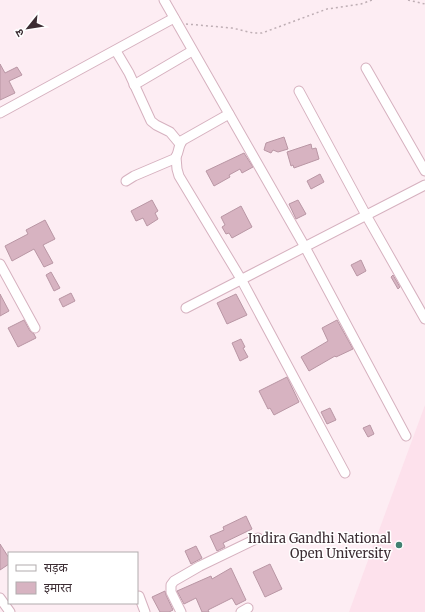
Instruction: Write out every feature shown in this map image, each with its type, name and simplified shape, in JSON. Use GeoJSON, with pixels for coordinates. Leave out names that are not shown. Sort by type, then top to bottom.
{"type":"FeatureCollection","features":[{"type":"Feature","properties":{"kind":"street"},"geometry":{"type":"LineString","coordinates":[[164,0],[305,247],[406,436]]}},
{"type":"Feature","properties":{"kind":"street"},"geometry":{"type":"LineString","coordinates":[[0,113],[175,20]]}},
{"type":"Feature","properties":{"kind":"street"},"geometry":{"type":"LineString","coordinates":[[134,85],[192,50]]}},
{"type":"Feature","properties":{"kind":"street"},"geometry":{"type":"LineString","coordinates":[[116,51],[129,73],[151,121],[170,132],[180,144]]}},
{"type":"Feature","properties":{"kind":"street"},"geometry":{"type":"LineString","coordinates":[[366,68],[425,171]]}},
{"type":"Feature","properties":{"kind":"street"},"geometry":{"type":"LineString","coordinates":[[299,91],[366,215],[425,319]]}},
{"type":"Feature","properties":{"kind":"street"},"geometry":{"type":"LineString","coordinates":[[229,114],[185,139],[180,144],[176,157],[179,176],[241,279],[345,473]]}},
{"type":"Feature","properties":{"kind":"street"},"geometry":{"type":"LineString","coordinates":[[126,181],[134,176],[170,162],[176,157]]}},
{"type":"Feature","properties":{"kind":"street"},"geometry":{"type":"LineString","coordinates":[[186,308],[425,185]]}},
{"type":"Feature","properties":{"kind":"street"},"geometry":{"type":"LineString","coordinates":[[0,264],[36,328]]}},
{"type":"Feature","properties":{"kind":"street"},"geometry":{"type":"LineString","coordinates":[[181,612],[171,592],[171,585],[174,581],[200,566],[258,538]]}},
{"type":"Feature","properties":{"kind":"street"},"geometry":{"type":"LineString","coordinates":[[139,596],[145,612]]}},
{"type":"Feature","properties":{"kind":"street"},"geometry":{"type":"LineString","coordinates":[[0,598],[10,612]]}},
{"type":"Feature","properties":{"kind":"path"},"geometry":{"type":"LineString","coordinates":[[175,20],[203,26],[232,28],[253,33],[262,33],[327,9],[361,4],[372,0]]}},
{"type":"Feature","properties":{"kind":"path"},"geometry":{"type":"LineString","coordinates":[[408,0],[425,4]]}},
{"type":"Feature","properties":{"kind":"shaded area","name":"Indira Gandhi National Open University"},"geometry":{"type":"Polygon","coordinates":[[[425,405],[425,612],[349,612],[425,405]]]}},
{"type":"Feature","properties":{"kind":"building"},"geometry":{"type":"Polygon","coordinates":[[[0,64],[5,73],[17,67],[22,75],[9,81],[15,93],[0,100],[0,64]]]}},
{"type":"Feature","properties":{"kind":"building"},"geometry":{"type":"Polygon","coordinates":[[[284,137],[288,149],[278,152],[273,150],[271,153],[264,150],[266,143],[284,137]]]}},
{"type":"Feature","properties":{"kind":"building"},"geometry":{"type":"Polygon","coordinates":[[[311,144],[312,149],[316,148],[319,159],[294,168],[293,165],[291,166],[287,152],[311,144]]]}},
{"type":"Feature","properties":{"kind":"building"},"geometry":{"type":"Polygon","coordinates":[[[244,153],[253,167],[242,173],[240,169],[229,175],[230,177],[214,186],[206,171],[244,153]]]}},
{"type":"Feature","properties":{"kind":"building"},"geometry":{"type":"Polygon","coordinates":[[[320,174],[324,182],[311,189],[307,181],[320,174]]]}},
{"type":"Feature","properties":{"kind":"building"},"geometry":{"type":"Polygon","coordinates":[[[152,200],[158,211],[155,213],[158,219],[147,226],[143,218],[136,221],[131,211],[152,200]]]}},
{"type":"Feature","properties":{"kind":"building"},"geometry":{"type":"Polygon","coordinates":[[[298,200],[306,214],[296,219],[289,204],[298,200]]]}},
{"type":"Feature","properties":{"kind":"building"},"geometry":{"type":"Polygon","coordinates":[[[241,206],[252,227],[232,238],[229,233],[226,234],[222,227],[225,225],[221,217],[241,206]]]}},
{"type":"Feature","properties":{"kind":"building"},"geometry":{"type":"Polygon","coordinates":[[[45,220],[55,239],[43,245],[53,263],[44,267],[34,249],[12,261],[5,246],[28,234],[26,230],[45,220]]]}},
{"type":"Feature","properties":{"kind":"building"},"geometry":{"type":"Polygon","coordinates":[[[361,260],[366,271],[357,276],[351,265],[361,260]]]}},
{"type":"Feature","properties":{"kind":"building"},"geometry":{"type":"Polygon","coordinates":[[[51,272],[60,288],[54,291],[46,275],[51,272]]]}},
{"type":"Feature","properties":{"kind":"building"},"geometry":{"type":"Polygon","coordinates":[[[393,275],[400,287],[398,289],[391,277],[393,275]]]}},
{"type":"Feature","properties":{"kind":"building"},"geometry":{"type":"Polygon","coordinates":[[[71,293],[75,301],[63,307],[59,299],[71,293]]]}},
{"type":"Feature","properties":{"kind":"building"},"geometry":{"type":"Polygon","coordinates":[[[0,294],[9,311],[0,316],[0,294]]]}},
{"type":"Feature","properties":{"kind":"building"},"geometry":{"type":"Polygon","coordinates":[[[236,294],[247,315],[227,324],[217,303],[236,294]]]}},
{"type":"Feature","properties":{"kind":"building"},"geometry":{"type":"Polygon","coordinates":[[[24,320],[36,338],[18,347],[8,328],[24,320]]]}},
{"type":"Feature","properties":{"kind":"building"},"geometry":{"type":"Polygon","coordinates":[[[337,320],[353,349],[336,357],[335,356],[309,371],[301,357],[328,341],[322,328],[337,320]]]}},
{"type":"Feature","properties":{"kind":"building"},"geometry":{"type":"Polygon","coordinates":[[[241,339],[245,347],[243,348],[248,357],[240,361],[232,343],[241,339]]]}},
{"type":"Feature","properties":{"kind":"building"},"geometry":{"type":"Polygon","coordinates":[[[287,377],[299,402],[274,415],[270,408],[268,409],[259,391],[287,377]]]}},
{"type":"Feature","properties":{"kind":"building"},"geometry":{"type":"Polygon","coordinates":[[[330,408],[336,420],[327,424],[321,412],[330,408]]]}},
{"type":"Feature","properties":{"kind":"building"},"geometry":{"type":"Polygon","coordinates":[[[370,425],[374,434],[368,437],[363,428],[370,425]]]}},
{"type":"Feature","properties":{"kind":"building"},"geometry":{"type":"Polygon","coordinates":[[[246,516],[252,529],[223,543],[225,547],[217,551],[210,536],[224,530],[223,527],[246,516]]]}},
{"type":"Feature","properties":{"kind":"building"},"geometry":{"type":"Polygon","coordinates":[[[0,544],[8,556],[8,565],[0,570],[0,544]]]}},
{"type":"Feature","properties":{"kind":"building"},"geometry":{"type":"Polygon","coordinates":[[[196,546],[202,558],[191,564],[185,551],[196,546]]]}},
{"type":"Feature","properties":{"kind":"building"},"geometry":{"type":"Polygon","coordinates":[[[270,564],[282,589],[265,597],[253,572],[270,564]]]}},
{"type":"Feature","properties":{"kind":"building"},"geometry":{"type":"Polygon","coordinates":[[[231,568],[246,600],[236,605],[232,598],[208,610],[209,612],[202,612],[196,598],[184,604],[177,591],[211,576],[212,579],[231,568]]]}},
{"type":"Feature","properties":{"kind":"building"},"geometry":{"type":"Polygon","coordinates":[[[165,591],[173,610],[169,612],[160,612],[152,597],[165,591]]]}},
{"type":"Feature","properties":{"kind":"place","name":"Indira Gandhi National Open University"},"geometry":{"type":"Point","coordinates":[399,545]}}]}
